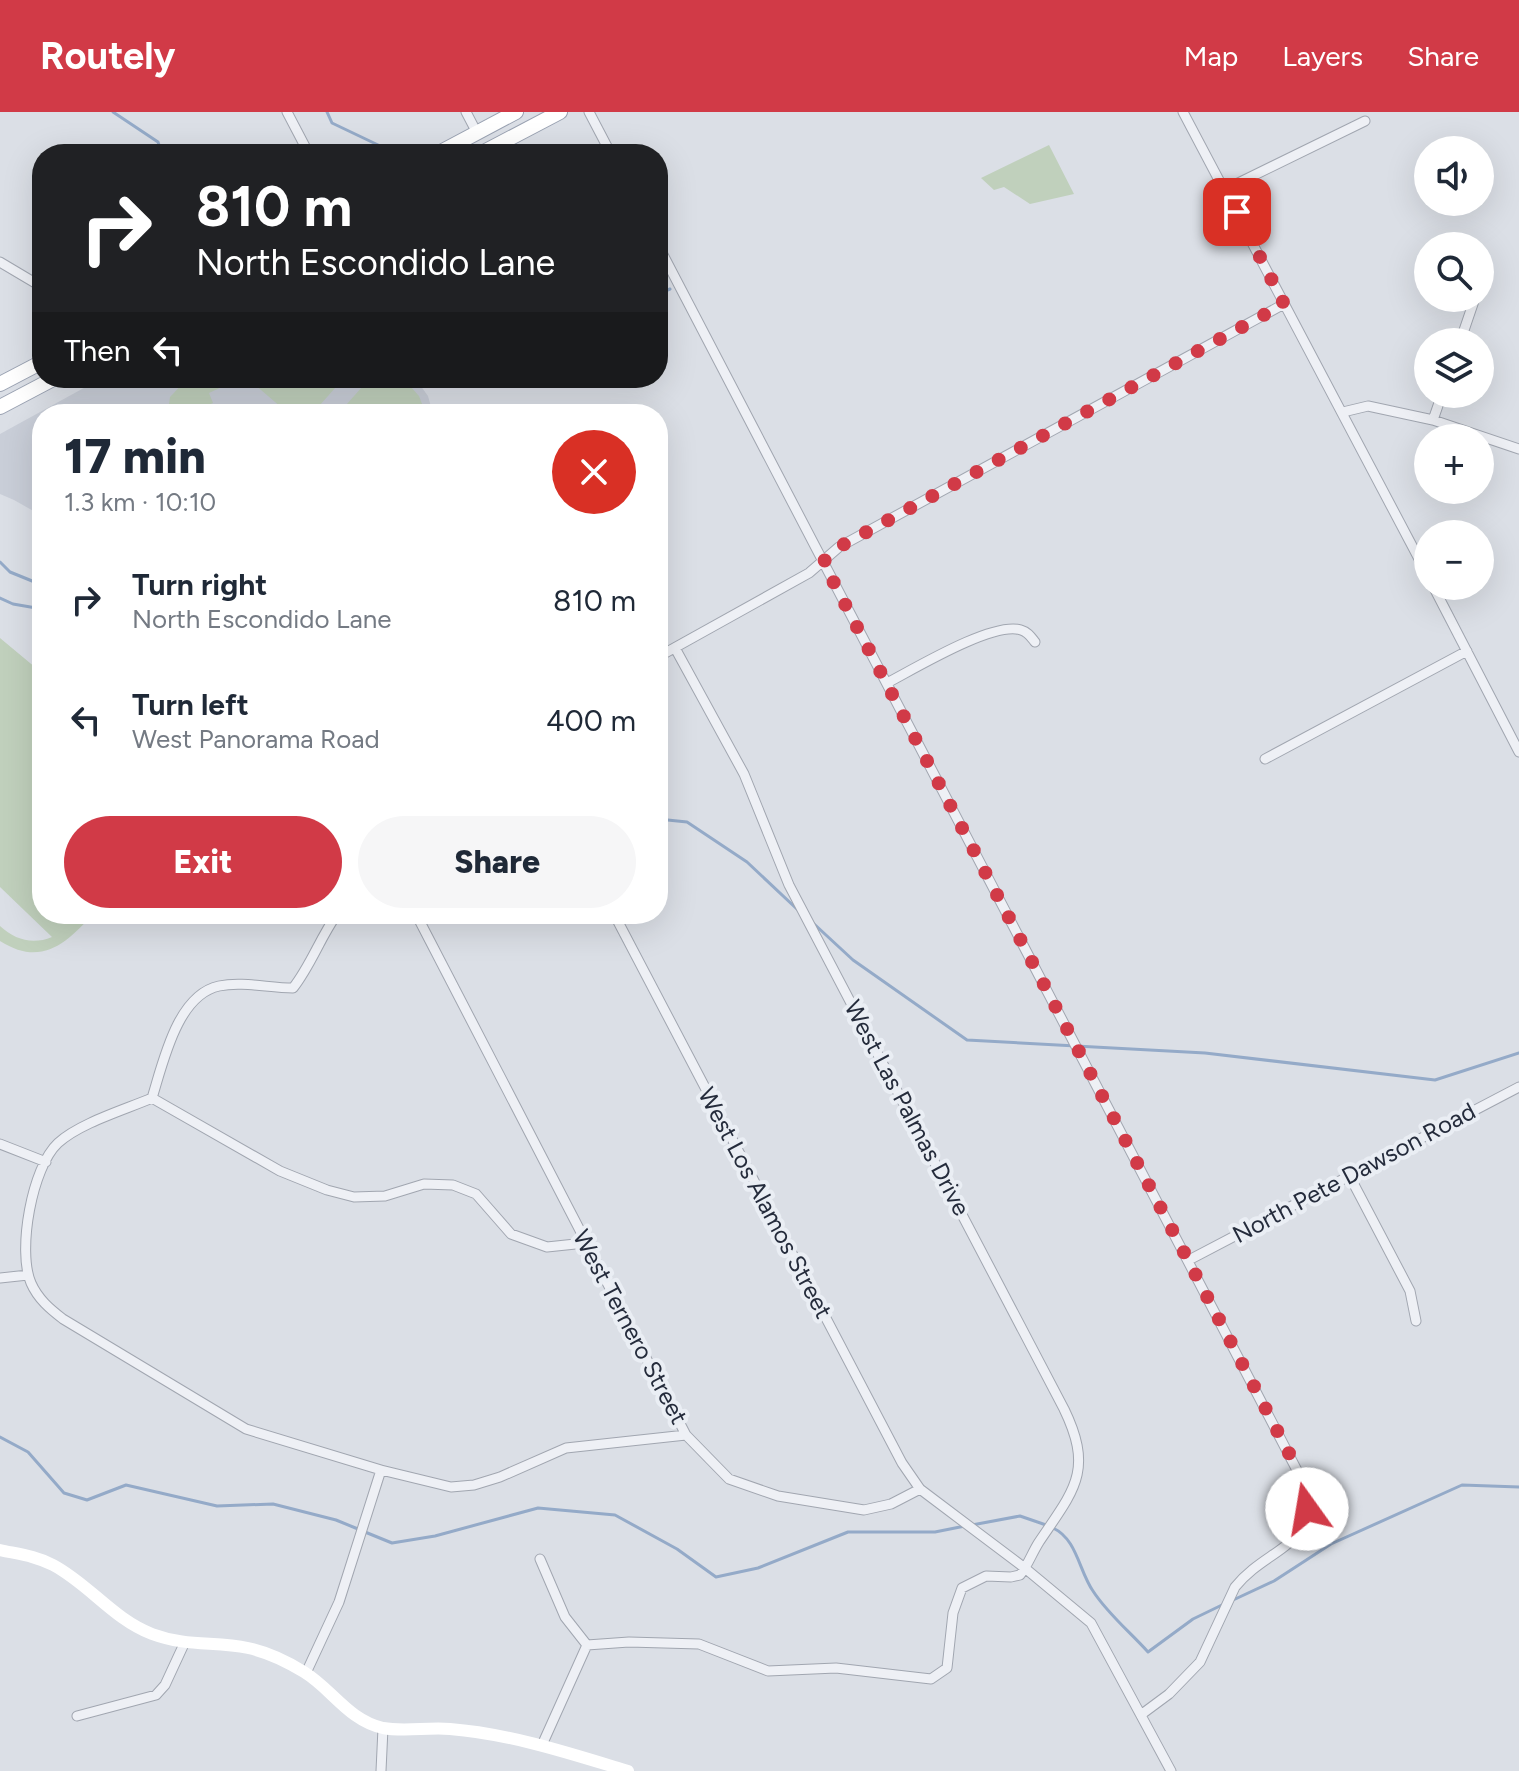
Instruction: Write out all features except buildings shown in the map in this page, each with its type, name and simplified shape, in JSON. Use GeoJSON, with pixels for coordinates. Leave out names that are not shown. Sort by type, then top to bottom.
{"type":"FeatureCollection","features":[{"type":"Feature","properties":{"kind":"main road"},"geometry":{"type":"LineString","coordinates":[[456,144],[516,112]]}},
{"type":"Feature","properties":{"kind":"main road"},"geometry":{"type":"LineString","coordinates":[[499,144],[560,112]]}},
{"type":"Feature","properties":{"kind":"main road"},"geometry":{"type":"LineString","coordinates":[[0,384],[32,367]]}},
{"type":"Feature","properties":{"kind":"main road"},"geometry":{"type":"LineString","coordinates":[[0,407],[36,388]]}},
{"type":"Feature","properties":{"kind":"street"},"geometry":{"type":"LineString","coordinates":[[287,112],[304,144]]}},
{"type":"Feature","properties":{"kind":"street"},"geometry":{"type":"LineString","coordinates":[[466,112],[477,133]]}},
{"type":"Feature","properties":{"kind":"street"},"geometry":{"type":"LineString","coordinates":[[589,112],[606,144]]}},
{"type":"Feature","properties":{"kind":"street"},"geometry":{"type":"LineString","coordinates":[[1183,112],[1414,549]]}},
{"type":"Feature","properties":{"kind":"street"},"geometry":{"type":"LineString","coordinates":[[1226,189],[1365,121]]}},
{"type":"Feature","properties":{"kind":"street"},"geometry":{"type":"LineString","coordinates":[[0,262],[32,281]]}},
{"type":"Feature","properties":{"kind":"street"},"geometry":{"type":"LineString","coordinates":[[668,264],[1301,1478],[1307,1509],[1305,1520],[1294,1539],[1243,1577],[1235,1587],[1200,1662],[1169,1694],[1142,1714]]}},
{"type":"Feature","properties":{"kind":"street"},"geometry":{"type":"LineString","coordinates":[[668,652],[809,573],[839,547],[1284,304]]}},
{"type":"Feature","properties":{"kind":"street"},"geometry":{"type":"LineString","coordinates":[[1343,412],[1368,406],[1433,420],[1519,449]]}},
{"type":"Feature","properties":{"kind":"street"},"geometry":{"type":"LineString","coordinates":[[1433,420],[1437,408]]}},
{"type":"Feature","properties":{"kind":"street"},"geometry":{"type":"LineString","coordinates":[[1440,600],[1518,748]]}},
{"type":"Feature","properties":{"kind":"street"},"geometry":{"type":"LineString","coordinates":[[887,683],[980,636],[1012,629],[1024,631],[1035,642]]}},
{"type":"Feature","properties":{"kind":"street","name":"West Las Palmas Drive"},"geometry":{"type":"LineString","coordinates":[[675,648],[744,774],[789,885],[1076,1434],[1080,1464],[1076,1480],[1032,1553],[1026,1569]]}},
{"type":"Feature","properties":{"kind":"street"},"geometry":{"type":"LineString","coordinates":[[1265,759],[1467,651]]}},
{"type":"Feature","properties":{"kind":"street"},"geometry":{"type":"LineString","coordinates":[[330,924],[309,968],[293,988],[219,986],[200,994],[184,1013],[170,1042],[152,1098],[69,1135],[55,1145],[28,1209],[28,1275],[41,1300],[63,1319],[246,1429],[381,1470],[451,1487],[474,1485],[500,1477],[566,1448],[686,1435]]}},
{"type":"Feature","properties":{"kind":"street","name":"West Ternero Street"},"geometry":{"type":"LineString","coordinates":[[421,924],[686,1435],[729,1479],[778,1496],[864,1510],[891,1504],[920,1489]]}},
{"type":"Feature","properties":{"kind":"street","name":"West Los Alamos Street"},"geometry":{"type":"LineString","coordinates":[[619,924],[902,1463],[920,1489]]}},
{"type":"Feature","properties":{"kind":"street","name":"North Pete Dawson Road"},"geometry":{"type":"LineString","coordinates":[[1189,1260],[1519,1087]]}},
{"type":"Feature","properties":{"kind":"street"},"geometry":{"type":"LineString","coordinates":[[152,1098],[280,1171],[327,1190],[366,1197],[385,1196],[424,1184],[453,1185],[476,1194],[511,1234],[547,1247],[585,1243]]}},
{"type":"Feature","properties":{"kind":"street"},"geometry":{"type":"LineString","coordinates":[[0,1144],[48,1159]]}},
{"type":"Feature","properties":{"kind":"street"},"geometry":{"type":"LineString","coordinates":[[1349,1175],[1410,1291],[1416,1321]]}},
{"type":"Feature","properties":{"kind":"street"},"geometry":{"type":"LineString","coordinates":[[0,1278],[28,1275]]}},
{"type":"Feature","properties":{"kind":"street"},"geometry":{"type":"LineString","coordinates":[[306,1673],[339,1602],[381,1470]]}},
{"type":"Feature","properties":{"kind":"street"},"geometry":{"type":"LineString","coordinates":[[920,1489],[1026,1569],[1091,1623],[1171,1771]]}},
{"type":"Feature","properties":{"kind":"street"},"geometry":{"type":"LineString","coordinates":[[0,1550],[40,1559],[55,1566],[121,1618],[151,1633],[184,1644],[248,1648],[306,1673],[343,1708],[383,1728],[450,1729],[542,1745],[628,1771]]}},
{"type":"Feature","properties":{"kind":"street"},"geometry":{"type":"LineString","coordinates":[[540,1559],[565,1617],[587,1645]]}},
{"type":"Feature","properties":{"kind":"street"},"geometry":{"type":"LineString","coordinates":[[587,1645],[629,1642],[699,1644],[768,1671],[836,1668],[931,1679],[947,1668],[953,1613],[962,1588],[986,1576],[1016,1577],[1026,1569]]}},
{"type":"Feature","properties":{"kind":"street"},"geometry":{"type":"LineString","coordinates":[[77,1716],[156,1695],[165,1685],[184,1644]]}},
{"type":"Feature","properties":{"kind":"street"},"geometry":{"type":"LineString","coordinates":[[542,1745],[587,1645]]}},
{"type":"Feature","properties":{"kind":"street"},"geometry":{"type":"LineString","coordinates":[[381,1771],[383,1728]]}},
{"type":"Feature","properties":{"kind":"shaded area"},"geometry":{"type":"Polygon","coordinates":[[[84,388],[422,388],[430,404],[55,404],[84,388]]]}},
{"type":"Feature","properties":{"kind":"shaded area"},"geometry":{"type":"Polygon","coordinates":[[[32,416],[32,510],[0,494],[0,434],[32,416]]]}},
{"type":"Feature","properties":{"kind":"green space"},"geometry":{"type":"Polygon","coordinates":[[[1049,145],[1074,194],[1030,204],[1004,187],[994,190],[981,178],[1049,145]]]}},
{"type":"Feature","properties":{"kind":"green space"},"geometry":{"type":"Polygon","coordinates":[[[179,388],[220,388],[209,393],[211,404],[169,404],[170,397],[179,388]]]}},
{"type":"Feature","properties":{"kind":"green space"},"geometry":{"type":"Polygon","coordinates":[[[259,388],[335,388],[321,404],[277,404],[259,388]]]}},
{"type":"Feature","properties":{"kind":"green space"},"geometry":{"type":"Polygon","coordinates":[[[361,388],[412,388],[422,404],[347,404],[361,388]]]}},
{"type":"Feature","properties":{"kind":"green space"},"geometry":{"type":"Polygon","coordinates":[[[0,638],[32,665],[32,918],[0,887],[0,638]]]}},
{"type":"Feature","properties":{"kind":"green space"},"geometry":{"type":"Polygon","coordinates":[[[38,924],[83,924],[63,943],[40,952],[15,949],[0,941],[0,926],[24,940],[38,941],[52,937],[38,924]]]}},
{"type":"Feature","properties":{"kind":"waterway"},"geometry":{"type":"LineString","coordinates":[[113,112],[159,144]]}},
{"type":"Feature","properties":{"kind":"waterway"},"geometry":{"type":"LineString","coordinates":[[327,112],[332,123],[376,144]]}},
{"type":"Feature","properties":{"kind":"waterway"},"geometry":{"type":"LineString","coordinates":[[0,562],[10,572],[32,581]]}},
{"type":"Feature","properties":{"kind":"waterway"},"geometry":{"type":"LineString","coordinates":[[0,598],[32,607]]}},
{"type":"Feature","properties":{"kind":"waterway"},"geometry":{"type":"LineString","coordinates":[[668,820],[687,822],[747,862],[798,910]]}},
{"type":"Feature","properties":{"kind":"waterway"},"geometry":{"type":"LineString","coordinates":[[813,923],[853,960],[967,1040],[1205,1053],[1435,1080],[1519,1053]]}},
{"type":"Feature","properties":{"kind":"waterway"},"geometry":{"type":"LineString","coordinates":[[0,1437],[28,1452],[64,1493],[87,1500],[126,1485],[217,1506],[273,1504],[336,1520],[358,1529]]}},
{"type":"Feature","properties":{"kind":"waterway"},"geometry":{"type":"LineString","coordinates":[[1231,1601],[1274,1581],[1331,1544],[1462,1485],[1519,1487]]}},
{"type":"Feature","properties":{"kind":"waterway"},"geometry":{"type":"LineString","coordinates":[[365,1532],[392,1543],[435,1536],[538,1508],[615,1515],[677,1549],[716,1577],[758,1568],[848,1532],[935,1532],[965,1526]]}},
{"type":"Feature","properties":{"kind":"waterway"},"geometry":{"type":"LineString","coordinates":[[972,1525],[1020,1516],[1046,1525]]}},
{"type":"Feature","properties":{"kind":"waterway"},"geometry":{"type":"LineString","coordinates":[[1053,1528],[1073,1547],[1088,1583],[1099,1599],[1148,1652],[1193,1619],[1224,1604]]}},
{"type":"Feature","properties":{"kind":"route"},"geometry":{"type":"LineString","coordinates":[[1237,212],[1284,304],[839,547],[823,562],[1293,1461],[1301,1478],[1307,1509]]}}]}
